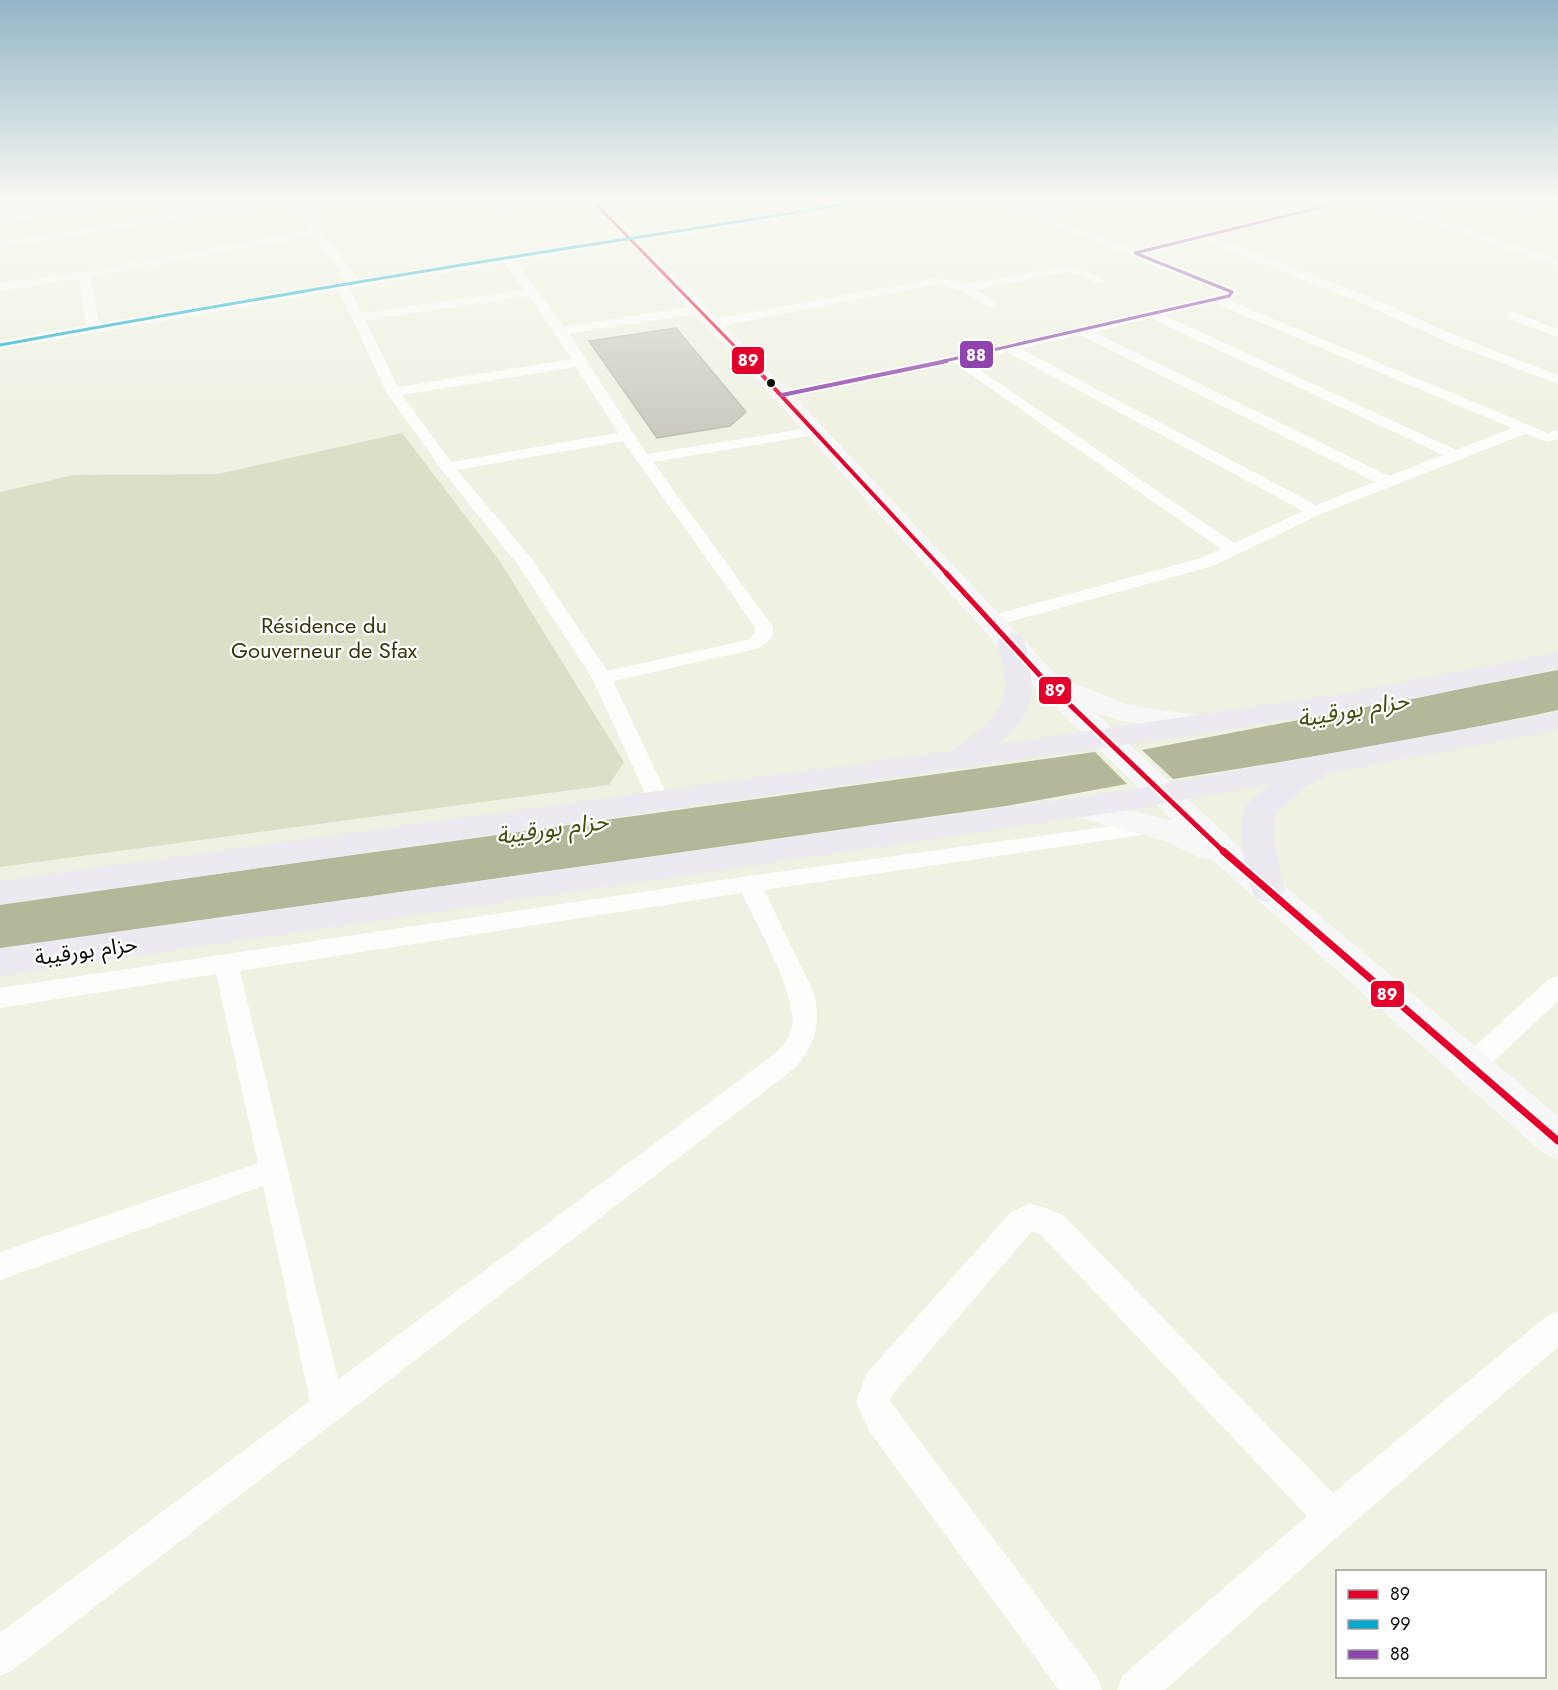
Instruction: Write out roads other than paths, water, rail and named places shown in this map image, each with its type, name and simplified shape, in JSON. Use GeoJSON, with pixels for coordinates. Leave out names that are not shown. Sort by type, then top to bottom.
{"type":"FeatureCollection","features":[{"type":"Feature","properties":{"kind":"highway"},"geometry":{"type":"LineString","coordinates":[[961,759],[1009,718],[1017,705],[1019,688],[1001,631]]}},
{"type":"Feature","properties":{"kind":"highway"},"geometry":{"type":"LineString","coordinates":[[0,893],[660,803],[961,759],[1111,742],[1204,724],[1357,700],[1558,660]]}},
{"type":"Feature","properties":{"kind":"highway","name":"حزام بورقيبة"},"geometry":{"type":"LineString","coordinates":[[0,962],[1075,807],[1157,802],[1323,766],[1558,721]]}},
{"type":"Feature","properties":{"kind":"highway"},"geometry":{"type":"LineString","coordinates":[[1268,890],[1258,841],[1259,812],[1293,781],[1323,766]]}},
{"type":"Feature","properties":{"kind":"main road"},"geometry":{"type":"LineString","coordinates":[[667,278],[782,395],[1046,682],[1111,742],[1157,802],[1268,890],[1558,1141]]}},
{"type":"Feature","properties":{"kind":"main road"},"geometry":{"type":"LineString","coordinates":[[1046,682],[1123,712],[1204,724]]}},
{"type":"Feature","properties":{"kind":"street"},"geometry":{"type":"LineString","coordinates":[[0,287],[64,278]]}},
{"type":"Feature","properties":{"kind":"street"},"geometry":{"type":"LineString","coordinates":[[84,278],[93,327]]}},
{"type":"Feature","properties":{"kind":"street"},"geometry":{"type":"LineString","coordinates":[[345,278],[350,286],[357,316],[393,392],[447,467],[525,562],[602,678],[660,803]]}},
{"type":"Feature","properties":{"kind":"street"},"geometry":{"type":"LineString","coordinates":[[0,345],[93,327],[398,278]]}},
{"type":"Feature","properties":{"kind":"street"},"geometry":{"type":"LineString","coordinates":[[522,278],[561,331],[627,436],[764,627],[764,636],[753,644],[602,678]]}},
{"type":"Feature","properties":{"kind":"street"},"geometry":{"type":"LineString","coordinates":[[966,288],[1022,278]]}},
{"type":"Feature","properties":{"kind":"street"},"geometry":{"type":"LineString","coordinates":[[1095,278],[1100,280]]}},
{"type":"Feature","properties":{"kind":"street"},"geometry":{"type":"LineString","coordinates":[[782,395],[1009,348],[1233,293],[1196,278]]}},
{"type":"Feature","properties":{"kind":"street"},"geometry":{"type":"LineString","coordinates":[[1309,278],[1368,301],[1454,340],[1558,380]]}},
{"type":"Feature","properties":{"kind":"street"},"geometry":{"type":"LineString","coordinates":[[561,331],[707,316],[938,281],[966,288],[992,305]]}},
{"type":"Feature","properties":{"kind":"street"},"geometry":{"type":"LineString","coordinates":[[357,316],[532,292]]}},
{"type":"Feature","properties":{"kind":"street"},"geometry":{"type":"LineString","coordinates":[[1215,299],[1555,438]]}},
{"type":"Feature","properties":{"kind":"street"},"geometry":{"type":"LineString","coordinates":[[1150,314],[1457,456]]}},
{"type":"Feature","properties":{"kind":"street"},"geometry":{"type":"LineString","coordinates":[[1513,316],[1558,333]]}},
{"type":"Feature","properties":{"kind":"street"},"geometry":{"type":"LineString","coordinates":[[1082,331],[1388,482]]}},
{"type":"Feature","properties":{"kind":"street"},"geometry":{"type":"LineString","coordinates":[[1009,348],[1315,511]]}},
{"type":"Feature","properties":{"kind":"street"},"geometry":{"type":"LineString","coordinates":[[956,359],[1232,549]]}},
{"type":"Feature","properties":{"kind":"street"},"geometry":{"type":"LineString","coordinates":[[393,392],[580,362]]}},
{"type":"Feature","properties":{"kind":"street"},"geometry":{"type":"LineString","coordinates":[[1001,631],[1207,562],[1315,511],[1526,428]]}},
{"type":"Feature","properties":{"kind":"street"},"geometry":{"type":"LineString","coordinates":[[643,459],[815,431]]}},
{"type":"Feature","properties":{"kind":"street"},"geometry":{"type":"LineString","coordinates":[[447,467],[627,436]]}},
{"type":"Feature","properties":{"kind":"street"},"geometry":{"type":"LineString","coordinates":[[0,998],[749,884],[1157,802]]}},
{"type":"Feature","properties":{"kind":"street"},"geometry":{"type":"LineString","coordinates":[[0,1657],[787,1059],[797,1048],[807,1022],[801,993],[749,884]]}},
{"type":"Feature","properties":{"kind":"street"},"geometry":{"type":"LineString","coordinates":[[226,962],[328,1406]]}},
{"type":"Feature","properties":{"kind":"street"},"geometry":{"type":"LineString","coordinates":[[1472,1065],[1558,986]]}},
{"type":"Feature","properties":{"kind":"street"},"geometry":{"type":"LineString","coordinates":[[0,1266],[273,1170]]}},
{"type":"Feature","properties":{"kind":"street"},"geometry":{"type":"LineString","coordinates":[[1083,1690],[882,1420],[873,1402],[878,1386],[1022,1221],[1029,1217],[1036,1217],[1053,1226],[1332,1517]]}},
{"type":"Feature","properties":{"kind":"street"},"geometry":{"type":"LineString","coordinates":[[1136,1690],[1332,1517],[1558,1327]]}},
{"type":"Feature","properties":{"kind":"water"},"geometry":{"type":"Polygon","coordinates":[[[1558,670],[1558,710],[1462,730],[1173,779],[1142,750],[1558,670]]]}},
{"type":"Feature","properties":{"kind":"water"},"geometry":{"type":"Polygon","coordinates":[[[1095,752],[1127,784],[1006,806],[0,949],[0,904],[1095,752]]]}},
{"type":"Feature","properties":{"kind":"park label","name":"Résidence du Gouverneur de Sfax"},"geometry":{"type":"Point","coordinates":[324,638]}}]}
